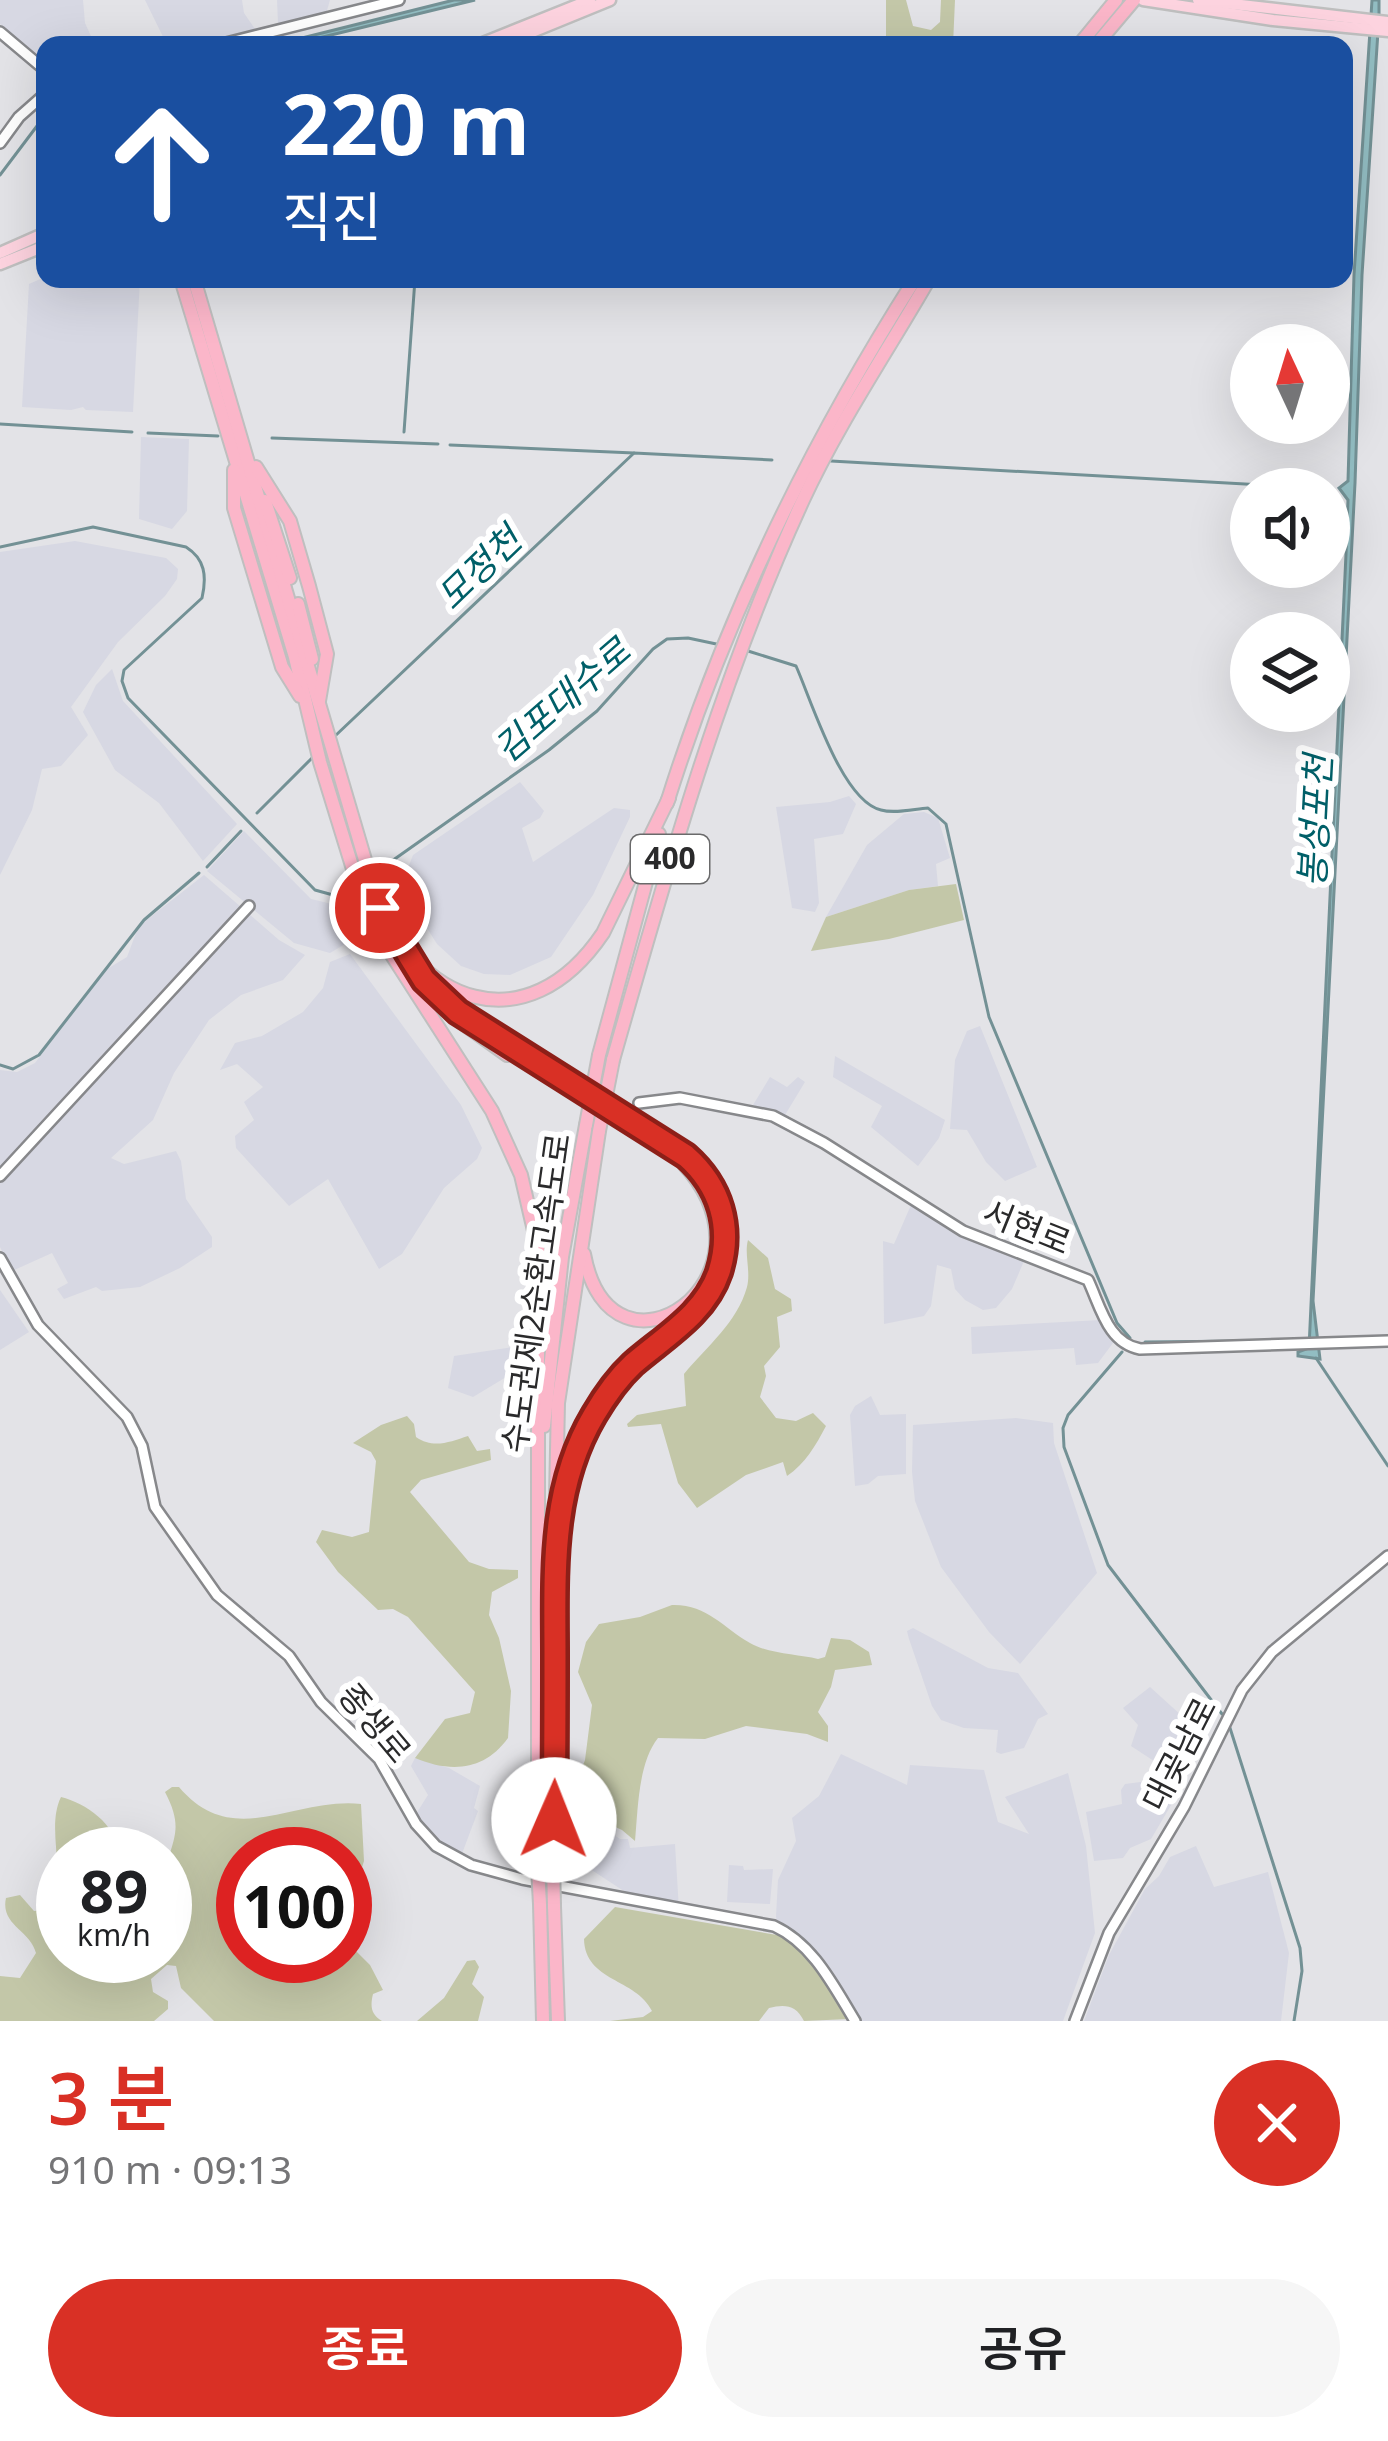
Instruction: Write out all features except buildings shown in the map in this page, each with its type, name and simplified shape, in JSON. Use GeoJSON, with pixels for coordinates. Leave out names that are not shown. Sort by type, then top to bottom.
{"type":"FeatureCollection","features":[{"type":"Feature","properties":{"kind":"highway"},"geometry":{"type":"LineString","coordinates":[[1097,36],[1116,0]]}},
{"type":"Feature","properties":{"kind":"highway"},"geometry":{"type":"LineString","coordinates":[[1097,36],[1138,0]]}},
{"type":"Feature","properties":{"kind":"highway"},"geometry":{"type":"LineString","coordinates":[[184,288],[264,520],[359,842],[366,890],[424,980],[458,1012],[686,1156],[711,1182],[723,1216],[720,1270],[702,1303],[632,1365],[595,1413],[576,1449],[555,1547]]}},
{"type":"Feature","properties":{"kind":"highway"},"geometry":{"type":"LineString","coordinates":[[196,288],[241,456],[290,521],[309,586],[327,654],[311,727],[346,850],[398,964],[501,1127],[533,1216],[539,1277],[538,1490]]}},
{"type":"Feature","properties":{"kind":"highway","name":"수도권제2순환고속도로"},"geometry":{"type":"LineString","coordinates":[[546,1866],[558,1402],[589,1201],[598,1055],[669,798],[805,482],[910,288]]}},
{"type":"Feature","properties":{"kind":"highway","name":"수도권제2순환고속도로"},"geometry":{"type":"LineString","coordinates":[[827,442],[923,288]]}},
{"type":"Feature","properties":{"kind":"highway"},"geometry":{"type":"LineString","coordinates":[[241,456],[234,508],[281,667],[315,705]]}},
{"type":"Feature","properties":{"kind":"highway","name":"수도권제2순환고속도로"},"geometry":{"type":"LineString","coordinates":[[543,2021],[547,1905],[538,1490],[562,1256],[593,1128],[728,660]]}},
{"type":"Feature","properties":{"kind":"highway"},"geometry":{"type":"LineString","coordinates":[[414,963],[442,984],[475,997],[518,998],[560,982],[603,933],[669,798]]}},
{"type":"Feature","properties":{"kind":"highway"},"geometry":{"type":"LineString","coordinates":[[398,964],[460,1024],[671,1152],[686,1166],[706,1196],[714,1228],[711,1265],[693,1301],[665,1319],[650,1320],[634,1318],[606,1300],[590,1277],[582,1245],[589,1201]]}},
{"type":"Feature","properties":{"kind":"highway","name":"수도권제2순환고속도로"},"geometry":{"type":"LineString","coordinates":[[547,1905],[558,2021]]}},
{"type":"Feature","properties":{"kind":"main road"},"geometry":{"type":"LineString","coordinates":[[500,36],[590,0]]}},
{"type":"Feature","properties":{"kind":"main road"},"geometry":{"type":"LineString","coordinates":[[522,36],[610,0]]}},
{"type":"Feature","properties":{"kind":"main road"},"geometry":{"type":"LineString","coordinates":[[1138,0],[1388,27]]}},
{"type":"Feature","properties":{"kind":"main road"},"geometry":{"type":"LineString","coordinates":[[1198,0],[1346,24]]}},
{"type":"Feature","properties":{"kind":"main road"},"geometry":{"type":"LineString","coordinates":[[0,253],[36,237]]}},
{"type":"Feature","properties":{"kind":"main road"},"geometry":{"type":"LineString","coordinates":[[0,264],[36,250]]}},
{"type":"Feature","properties":{"kind":"street"},"geometry":{"type":"LineString","coordinates":[[254,36],[400,0]]}},
{"type":"Feature","properties":{"kind":"street"},"geometry":{"type":"LineString","coordinates":[[0,32],[36,62]]}},
{"type":"Feature","properties":{"kind":"street"},"geometry":{"type":"LineString","coordinates":[[0,143],[36,102]]}},
{"type":"Feature","properties":{"kind":"street"},"geometry":{"type":"LineString","coordinates":[[0,1176],[249,906]]}},
{"type":"Feature","properties":{"kind":"street","name":"서현로"},"geometry":{"type":"LineString","coordinates":[[639,1103],[680,1098],[755,1109],[789,1123],[963,1231],[1088,1280],[1112,1333],[1124,1346],[1388,1341]]}},
{"type":"Feature","properties":{"kind":"street","name":"종생로"},"geometry":{"type":"LineString","coordinates":[[0,1258],[38,1325],[127,1417],[142,1446],[155,1507],[217,1595],[289,1656],[321,1702],[380,1759],[416,1824],[436,1846],[471,1865],[522,1880],[774,1926],[814,1958],[855,2021]]}},
{"type":"Feature","properties":{"kind":"street","name":"대곶남로"},"geometry":{"type":"LineString","coordinates":[[1075,2021],[1109,1933],[1184,1807],[1242,1690],[1271,1652],[1388,1556]]}},
{"type":"Feature","properties":{"kind":"shaded area"},"geometry":{"type":"Polygon","coordinates":[[[0,0],[83,0],[91,36],[36,36],[36,54],[0,24],[0,0]]]}},
{"type":"Feature","properties":{"kind":"shaded area"},"geometry":{"type":"Polygon","coordinates":[[[145,0],[242,0],[244,13],[257,32],[241,36],[163,36],[145,0]]]}},
{"type":"Feature","properties":{"kind":"shaded area"},"geometry":{"type":"Polygon","coordinates":[[[277,0],[330,0],[326,14],[283,25],[278,23],[277,0]]]}},
{"type":"Feature","properties":{"kind":"shaded area"},"geometry":{"type":"Polygon","coordinates":[[[36,281],[36,288],[140,288],[133,412],[22,407],[29,284],[36,281]]]}},
{"type":"Feature","properties":{"kind":"shaded area"},"geometry":{"type":"Polygon","coordinates":[[[141,437],[189,439],[187,511],[172,529],[139,519],[141,437]]]}},
{"type":"Feature","properties":{"kind":"shaded area"},"geometry":{"type":"Polygon","coordinates":[[[75,541],[166,558],[178,569],[177,579],[118,642],[71,707],[88,735],[61,766],[42,769],[32,810],[0,875],[0,552],[75,541]]]}},
{"type":"Feature","properties":{"kind":"shaded area"},"geometry":{"type":"Polygon","coordinates":[[[112,669],[123,701],[237,824],[203,861],[159,803],[115,770],[83,712],[96,685],[112,669]]]}},
{"type":"Feature","properties":{"kind":"shaded area"},"geometry":{"type":"Polygon","coordinates":[[[520,782],[544,811],[522,828],[533,862],[614,808],[630,810],[630,817],[593,895],[551,957],[510,975],[484,974],[461,966],[437,944],[407,896],[406,873],[413,855],[520,782]]]}},
{"type":"Feature","properties":{"kind":"shaded area"},"geometry":{"type":"Polygon","coordinates":[[[849,796],[856,804],[843,834],[814,839],[819,903],[815,912],[792,908],[776,807],[849,796]]]}},
{"type":"Feature","properties":{"kind":"shaded area"},"geometry":{"type":"Polygon","coordinates":[[[924,812],[938,818],[950,858],[936,864],[938,886],[909,890],[826,917],[867,845],[904,814],[924,812]]]}},
{"type":"Feature","properties":{"kind":"shaded area"},"geometry":{"type":"Polygon","coordinates":[[[244,831],[311,899],[336,905],[345,944],[330,953],[294,943],[207,871],[244,831]]]}},
{"type":"Feature","properties":{"kind":"shaded area"},"geometry":{"type":"Polygon","coordinates":[[[204,875],[279,940],[305,955],[283,980],[241,995],[209,1020],[174,1073],[153,1120],[111,1158],[124,1164],[176,1151],[186,1199],[212,1237],[212,1247],[140,1287],[102,1291],[96,1287],[64,1299],[57,1289],[68,1283],[52,1253],[12,1271],[0,1247],[0,1070],[17,1072],[35,1063],[107,969],[127,957],[144,922],[204,875]]]}},
{"type":"Feature","properties":{"kind":"shaded area"},"geometry":{"type":"Polygon","coordinates":[[[350,954],[461,1105],[482,1148],[477,1159],[444,1188],[402,1254],[379,1269],[328,1179],[289,1206],[236,1148],[235,1136],[254,1120],[244,1102],[263,1087],[237,1064],[220,1070],[235,1043],[262,1036],[303,1012],[323,988],[330,962],[350,954]]]}},
{"type":"Feature","properties":{"kind":"shaded area"},"geometry":{"type":"Polygon","coordinates":[[[980,1026],[1037,1167],[1005,1181],[986,1162],[967,1130],[950,1129],[955,1060],[967,1031],[980,1026]]]}},
{"type":"Feature","properties":{"kind":"shaded area"},"geometry":{"type":"Polygon","coordinates":[[[835,1056],[945,1120],[939,1138],[918,1166],[871,1127],[882,1106],[833,1077],[835,1056]]]}},
{"type":"Feature","properties":{"kind":"shaded area"},"geometry":{"type":"Polygon","coordinates":[[[770,1077],[787,1087],[798,1077],[805,1082],[785,1115],[753,1105],[770,1077]]]}},
{"type":"Feature","properties":{"kind":"shaded area"},"geometry":{"type":"Polygon","coordinates":[[[911,1205],[954,1231],[1024,1261],[1012,1289],[996,1308],[983,1310],[965,1300],[955,1289],[951,1269],[937,1265],[931,1306],[924,1316],[884,1324],[883,1241],[894,1244],[911,1205]]]}},
{"type":"Feature","properties":{"kind":"shaded area"},"geometry":{"type":"Polygon","coordinates":[[[0,1290],[29,1332],[0,1350],[0,1290]]]}},
{"type":"Feature","properties":{"kind":"shaded area"},"geometry":{"type":"Polygon","coordinates":[[[1101,1320],[1113,1343],[1098,1363],[1076,1365],[1074,1348],[972,1354],[971,1327],[1101,1320]]]}},
{"type":"Feature","properties":{"kind":"shaded area"},"geometry":{"type":"Polygon","coordinates":[[[513,1347],[513,1373],[473,1397],[448,1388],[454,1356],[513,1347]]]}},
{"type":"Feature","properties":{"kind":"shaded area"},"geometry":{"type":"Polygon","coordinates":[[[871,1396],[880,1415],[906,1414],[906,1474],[878,1476],[855,1486],[850,1415],[871,1396]]]}},
{"type":"Feature","properties":{"kind":"shaded area"},"geometry":{"type":"Polygon","coordinates":[[[1016,1418],[1053,1423],[1054,1443],[1097,1573],[1020,1664],[989,1632],[941,1567],[915,1501],[912,1472],[913,1425],[1016,1418]]]}},
{"type":"Feature","properties":{"kind":"shaded area"},"geometry":{"type":"Polygon","coordinates":[[[913,1628],[988,1668],[1018,1673],[1048,1714],[1038,1719],[1024,1748],[1001,1754],[996,1752],[998,1730],[964,1728],[941,1720],[909,1639],[907,1631],[913,1628]]]}},
{"type":"Feature","properties":{"kind":"shaded area"},"geometry":{"type":"Polygon","coordinates":[[[1150,1687],[1204,1736],[1183,1780],[1131,1746],[1138,1725],[1123,1708],[1150,1687]]]}},
{"type":"Feature","properties":{"kind":"shaded area"},"geometry":{"type":"Polygon","coordinates":[[[841,1754],[907,1785],[910,1765],[984,1770],[998,1822],[1029,1834],[1005,1797],[1068,1773],[1086,1846],[1095,1933],[1063,2021],[858,2021],[814,1952],[777,1923],[776,1916],[778,1880],[796,1841],[792,1818],[819,1796],[841,1754]]]}},
{"type":"Feature","properties":{"kind":"shaded area"},"geometry":{"type":"Polygon","coordinates":[[[415,1758],[449,1768],[480,1786],[474,1808],[478,1811],[460,1859],[441,1848],[416,1814],[428,1795],[411,1766],[415,1758]]]}},
{"type":"Feature","properties":{"kind":"shaded area"},"geometry":{"type":"Polygon","coordinates":[[[1164,1779],[1173,1787],[1174,1800],[1151,1839],[1130,1848],[1123,1858],[1094,1861],[1086,1812],[1122,1804],[1125,1784],[1164,1779]]]}},
{"type":"Feature","properties":{"kind":"shaded area"},"geometry":{"type":"Polygon","coordinates":[[[579,1822],[598,1824],[628,1839],[630,1848],[675,1844],[679,1910],[636,1899],[581,1863],[579,1822]]]}},
{"type":"Feature","properties":{"kind":"shaded area"},"geometry":{"type":"Polygon","coordinates":[[[1196,1846],[1214,1887],[1268,1872],[1289,1953],[1281,2021],[1084,2021],[1109,1955],[1145,1889],[1170,1857],[1196,1846]]]}},
{"type":"Feature","properties":{"kind":"shaded area"},"geometry":{"type":"Polygon","coordinates":[[[729,1865],[744,1870],[773,1869],[770,1904],[727,1902],[729,1865]]]}},
{"type":"Feature","properties":{"kind":"green space"},"geometry":{"type":"Polygon","coordinates":[[[886,0],[906,0],[913,26],[931,30],[940,22],[941,0],[955,0],[953,36],[886,36],[886,0]]]}},
{"type":"Feature","properties":{"kind":"green space"},"geometry":{"type":"Polygon","coordinates":[[[956,884],[964,920],[889,939],[811,951],[826,917],[909,890],[956,884]]]}},
{"type":"Feature","properties":{"kind":"green space"},"geometry":{"type":"Polygon","coordinates":[[[748,1240],[768,1258],[775,1289],[791,1299],[792,1311],[777,1317],[780,1347],[764,1366],[760,1397],[776,1418],[796,1421],[813,1413],[826,1426],[805,1460],[787,1476],[783,1462],[746,1475],[697,1508],[678,1483],[661,1424],[627,1424],[637,1415],[686,1406],[684,1374],[729,1323],[742,1300],[748,1281],[748,1240]]]}},
{"type":"Feature","properties":{"kind":"green space"},"geometry":{"type":"Polygon","coordinates":[[[407,1416],[422,1441],[442,1443],[468,1436],[477,1451],[490,1449],[491,1460],[421,1480],[410,1492],[469,1562],[489,1569],[518,1570],[518,1578],[492,1592],[489,1615],[511,1691],[508,1738],[488,1757],[466,1766],[441,1766],[415,1758],[445,1719],[470,1713],[475,1692],[408,1617],[393,1609],[378,1610],[338,1572],[316,1542],[322,1530],[352,1537],[369,1532],[376,1461],[371,1452],[353,1443],[407,1416]]]}},
{"type":"Feature","properties":{"kind":"green space"},"geometry":{"type":"Polygon","coordinates":[[[672,1605],[705,1612],[750,1643],[775,1652],[818,1659],[825,1657],[831,1638],[850,1640],[869,1652],[872,1665],[835,1670],[818,1712],[828,1726],[828,1742],[807,1734],[746,1726],[705,1739],[658,1738],[643,1773],[635,1841],[622,1830],[568,1806],[585,1760],[592,1705],[578,1672],[586,1642],[599,1624],[672,1605]]]}},
{"type":"Feature","properties":{"kind":"green space"},"geometry":{"type":"Polygon","coordinates":[[[172,1787],[221,1816],[242,1819],[361,1804],[362,1827],[216,1827],[216,1983],[372,1983],[372,1969],[383,1990],[373,1994],[372,2003],[382,2021],[214,2021],[181,1988],[180,1983],[192,1983],[192,1827],[176,1827],[165,1792],[172,1787]]]}},
{"type":"Feature","properties":{"kind":"green space"},"geometry":{"type":"Polygon","coordinates":[[[61,1797],[81,1804],[107,1825],[55,1827],[61,1797]]]}},
{"type":"Feature","properties":{"kind":"green space"},"geometry":{"type":"Polygon","coordinates":[[[20,1895],[34,1911],[36,1953],[7,1915],[6,1898],[20,1895]]]}},
{"type":"Feature","properties":{"kind":"green space"},"geometry":{"type":"Polygon","coordinates":[[[615,1907],[783,1936],[811,1961],[849,2019],[804,2021],[794,2009],[780,2006],[769,2008],[759,2021],[610,2021],[643,2017],[652,2011],[635,1992],[593,1964],[587,1953],[584,1939],[615,1907]]]}},
{"type":"Feature","properties":{"kind":"green space"},"geometry":{"type":"Polygon","coordinates":[[[36,1953],[36,1983],[152,1983],[153,1992],[168,2001],[168,2009],[154,2021],[0,2021],[0,1976],[20,1978],[36,1953]]]}},
{"type":"Feature","properties":{"kind":"green space"},"geometry":{"type":"Polygon","coordinates":[[[475,1960],[479,1967],[472,1984],[484,1997],[478,2021],[417,2021],[444,1998],[467,1961],[475,1960]]]}},
{"type":"Feature","properties":{"kind":"water"},"geometry":{"type":"Polygon","coordinates":[[[454,0],[475,0],[327,36],[310,36],[454,0]]]}},
{"type":"Feature","properties":{"kind":"water"},"geometry":{"type":"Polygon","coordinates":[[[1372,0],[1379,0],[1350,580],[1348,468],[1354,275],[1372,0]]]}},
{"type":"Feature","properties":{"kind":"water"},"geometry":{"type":"Polygon","coordinates":[[[1344,588],[1350,588],[1348,612],[1343,612],[1344,588]]]}},
{"type":"Feature","properties":{"kind":"water"},"geometry":{"type":"Polygon","coordinates":[[[1337,732],[1342,732],[1313,1301],[1320,1359],[1298,1356],[1309,1348],[1337,732]]]}},
{"type":"Feature","properties":{"kind":"waterway","name":"김포대수로"},"geometry":{"type":"LineString","coordinates":[[0,175],[36,127]]}},
{"type":"Feature","properties":{"kind":"waterway"},"geometry":{"type":"LineString","coordinates":[[404,432],[414,288]]}},
{"type":"Feature","properties":{"kind":"waterway"},"geometry":{"type":"LineString","coordinates":[[0,424],[132,432]]}},
{"type":"Feature","properties":{"kind":"waterway"},"geometry":{"type":"LineString","coordinates":[[148,433],[218,436]]}},
{"type":"Feature","properties":{"kind":"waterway"},"geometry":{"type":"LineString","coordinates":[[272,438],[438,444]]}},
{"type":"Feature","properties":{"kind":"waterway"},"geometry":{"type":"LineString","coordinates":[[450,445],[634,453]]}},
{"type":"Feature","properties":{"kind":"waterway","name":"모정천"},"geometry":{"type":"LineString","coordinates":[[335,736],[634,453],[772,460]]}},
{"type":"Feature","properties":{"kind":"waterway","name":"모정천"},"geometry":{"type":"LineString","coordinates":[[831,461],[1230,483]]}},
{"type":"Feature","properties":{"kind":"waterway","name":"김포대수로"},"geometry":{"type":"LineString","coordinates":[[0,547],[93,527],[192,552],[203,569],[202,598],[124,670],[128,698],[315,890],[333,895],[354,886]]}},
{"type":"Feature","properties":{"kind":"waterway","name":"김포대수로"},"geometry":{"type":"LineString","coordinates":[[372,875],[549,750],[597,711],[667,639],[721,645]]}},
{"type":"Feature","properties":{"kind":"waterway","name":"김포대수로"},"geometry":{"type":"LineString","coordinates":[[748,651],[796,666],[841,770],[867,803],[886,811],[928,808],[946,824],[989,1017],[1128,1342]]}},
{"type":"Feature","properties":{"kind":"waterway","name":"모정천"},"geometry":{"type":"LineString","coordinates":[[257,813],[315,755]]}},
{"type":"Feature","properties":{"kind":"waterway","name":"모정천"},"geometry":{"type":"LineString","coordinates":[[207,867],[241,831]]}},
{"type":"Feature","properties":{"kind":"waterway","name":"모정천"},"geometry":{"type":"LineString","coordinates":[[0,1065],[13,1069],[39,1055],[144,920],[199,873]]}},
{"type":"Feature","properties":{"kind":"waterway","name":"김포대수로"},"geometry":{"type":"LineString","coordinates":[[1145,1342],[1245,1341]]}},
{"type":"Feature","properties":{"kind":"waterway"},"geometry":{"type":"LineString","coordinates":[[1122,1352],[1068,1415],[1064,1447],[1108,1565],[1222,1714]]}},
{"type":"Feature","properties":{"kind":"waterway"},"geometry":{"type":"LineString","coordinates":[[1316,1358],[1388,1466]]}},
{"type":"Feature","properties":{"kind":"waterway"},"geometry":{"type":"LineString","coordinates":[[1230,1728],[1300,1948],[1302,1971],[1294,2021]]}},
{"type":"Feature","properties":{"kind":"route"},"geometry":{"type":"LineString","coordinates":[[380,908],[424,980],[458,1012],[686,1156],[711,1182],[723,1216],[720,1270],[712,1287],[690,1316],[632,1365],[611,1390],[576,1449],[565,1485],[555,1547],[554,1820]]}},
{"type":"Feature","properties":{"kind":"water label","name":"봉성포천"},"geometry":{"type":"Point","coordinates":[1315,821]}}]}
